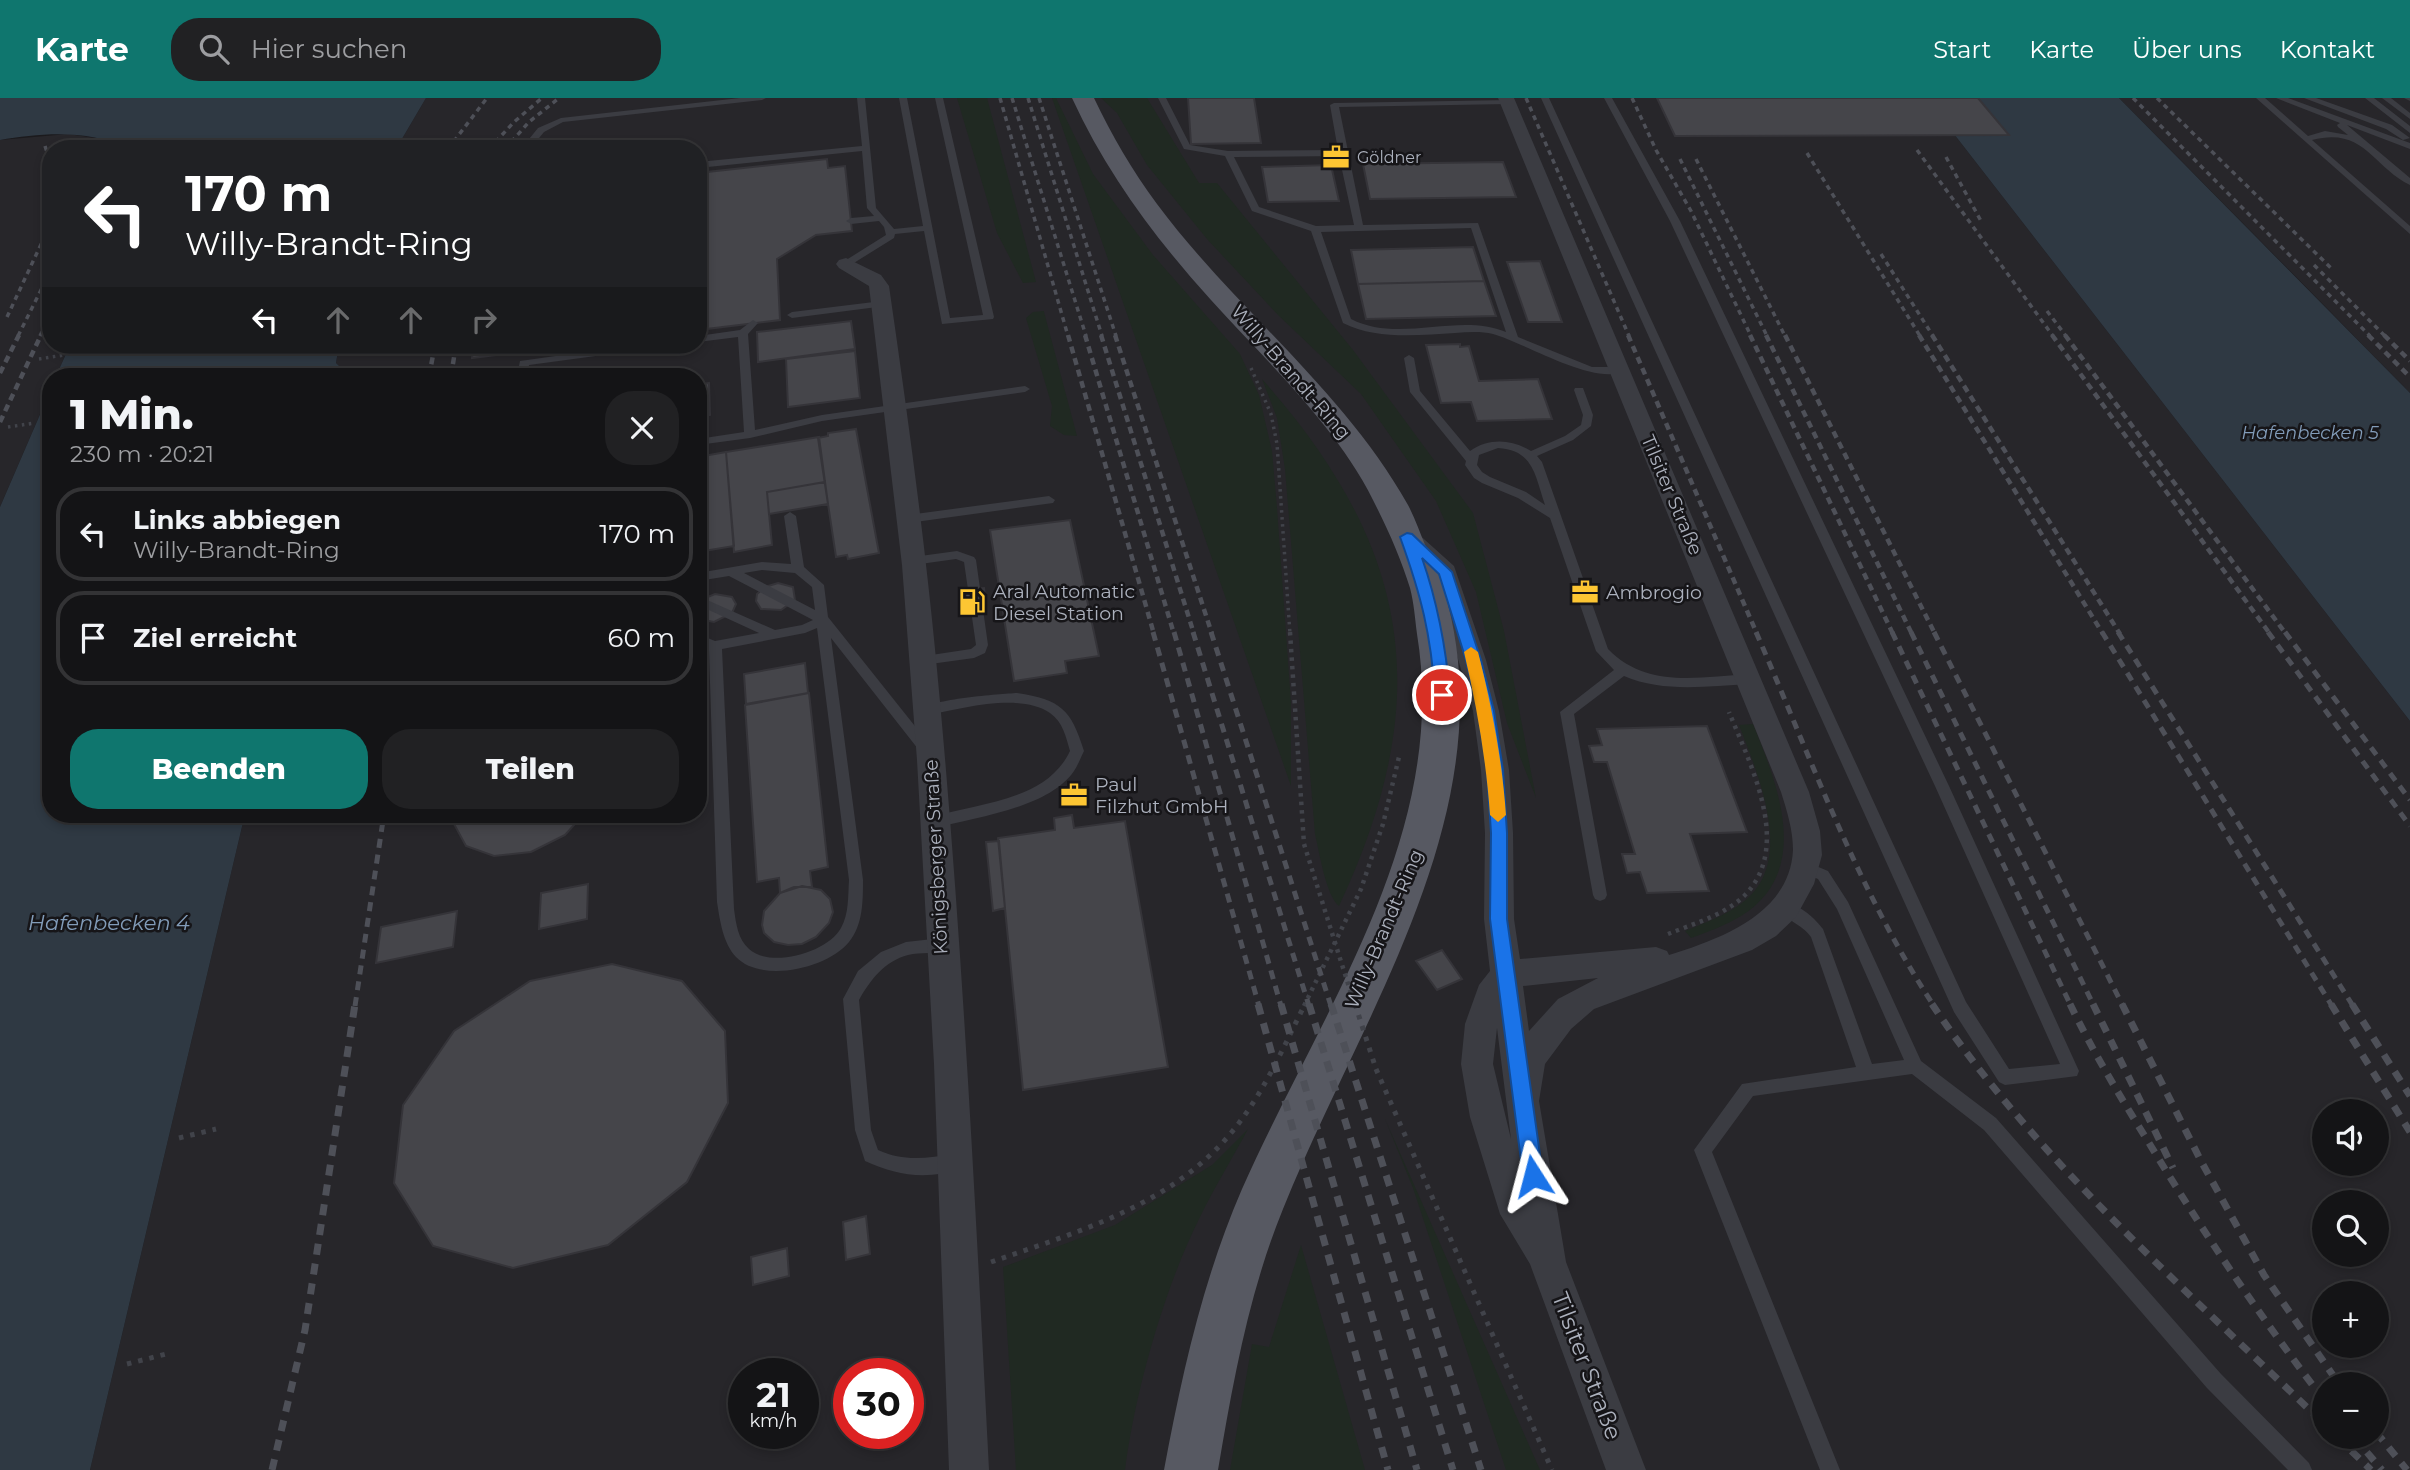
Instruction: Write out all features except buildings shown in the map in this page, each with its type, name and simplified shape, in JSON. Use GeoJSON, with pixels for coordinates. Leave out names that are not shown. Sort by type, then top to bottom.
{"type":"FeatureCollection","features":[{"type":"Feature","properties":{"kind":"main road","name":"Willy-Brandt-Ring"},"geometry":{"type":"LineString","coordinates":[[1083,98],[1119,167],[1143,202],[1180,247],[1307,386],[1347,435],[1379,483],[1407,537],[1428,595],[1439,645],[1442,730],[1435,787],[1420,844],[1398,907],[1255,1216],[1223,1318],[1191,1470]]}},
{"type":"Feature","properties":{"kind":"street","name":"Tilsiter Straße"},"geometry":{"type":"LineString","coordinates":[[1507,100],[1795,792],[1804,823],[1807,853],[1800,884],[1786,909],[1761,932],[1728,947],[1605,989],[1570,1007],[1531,1058],[1521,1101]]}},
{"type":"Feature","properties":{"kind":"street","name":"Königsberger Straße"},"geometry":{"type":"LineString","coordinates":[[846,264],[874,279],[880,286],[913,561],[935,822],[961,1273],[969,1470]]}},
{"type":"Feature","properties":{"kind":"street","name":"Tilsiter Straße"},"geometry":{"type":"LineString","coordinates":[[1407,537],[1445,572],[1486,711],[1495,770],[1499,833],[1499,919],[1521,1101],[1548,1262],[1626,1470]]}},
{"type":"Feature","properties":{"kind":"street","name":"Tilsiter Straße"},"geometry":{"type":"LineString","coordinates":[[1548,1262],[1518,1214],[1487,1117],[1477,1065],[1480,1024],[1490,995],[1506,976],[1533,970],[1650,961],[1728,947]]}},
{"type":"Feature","properties":{"kind":"lane"},"geometry":{"type":"LineString","coordinates":[[533,140],[541,130],[561,120],[762,98]]}},
{"type":"Feature","properties":{"kind":"lane"},"geometry":{"type":"LineString","coordinates":[[861,98],[872,208],[891,232]]}},
{"type":"Feature","properties":{"kind":"lane"},"geometry":{"type":"LineString","coordinates":[[903,98],[947,322],[989,317],[939,98]]}},
{"type":"Feature","properties":{"kind":"lane"},"geometry":{"type":"LineString","coordinates":[[1162,98],[1187,147],[1228,155],[1342,153]]}},
{"type":"Feature","properties":{"kind":"lane"},"geometry":{"type":"LineString","coordinates":[[1545,98],[1902,886],[1960,1007],[2005,1077],[2071,1071],[1942,786],[1675,221],[1608,98]]}},
{"type":"Feature","properties":{"kind":"lane"},"geometry":{"type":"LineString","coordinates":[[2260,98],[2410,230]]}},
{"type":"Feature","properties":{"kind":"lane"},"geometry":{"type":"LineString","coordinates":[[2280,98],[2410,144]]}},
{"type":"Feature","properties":{"kind":"lane"},"geometry":{"type":"LineString","coordinates":[[2308,98],[2389,127],[2410,144]]}},
{"type":"Feature","properties":{"kind":"lane"},"geometry":{"type":"LineString","coordinates":[[2369,98],[2410,130]]}},
{"type":"Feature","properties":{"kind":"lane"},"geometry":{"type":"LineString","coordinates":[[2386,98],[2410,117]]}},
{"type":"Feature","properties":{"kind":"lane"},"geometry":{"type":"LineString","coordinates":[[2398,98],[2410,108]]}},
{"type":"Feature","properties":{"kind":"lane"},"geometry":{"type":"LineString","coordinates":[[1359,228],[1334,105],[1507,100]]}},
{"type":"Feature","properties":{"kind":"lane"},"geometry":{"type":"LineString","coordinates":[[2333,118],[2410,182]]}},
{"type":"Feature","properties":{"kind":"lane"},"geometry":{"type":"LineString","coordinates":[[2306,139],[2325,134],[2359,139]]}},
{"type":"Feature","properties":{"kind":"lane"},"geometry":{"type":"LineString","coordinates":[[707,164],[866,148]]}},
{"type":"Feature","properties":{"kind":"lane"},"geometry":{"type":"LineString","coordinates":[[1228,155],[1255,209],[1315,229],[1475,225],[1513,338]]}},
{"type":"Feature","properties":{"kind":"lane"},"geometry":{"type":"LineString","coordinates":[[851,221],[880,218]]}},
{"type":"Feature","properties":{"kind":"lane"},"geometry":{"type":"LineString","coordinates":[[891,232],[928,228]]}},
{"type":"Feature","properties":{"kind":"lane"},"geometry":{"type":"LineString","coordinates":[[1315,229],[1348,321],[1353,326],[1374,331],[1480,329],[1513,338],[1591,370],[1620,370]]}},
{"type":"Feature","properties":{"kind":"lane"},"geometry":{"type":"LineString","coordinates":[[846,264],[887,241],[891,232]]}},
{"type":"Feature","properties":{"kind":"lane"},"geometry":{"type":"LineString","coordinates":[[792,315],[882,304]]}},
{"type":"Feature","properties":{"kind":"lane"},"geometry":{"type":"LineString","coordinates":[[707,338],[743,333],[753,323]]}},
{"type":"Feature","properties":{"kind":"lane"},"geometry":{"type":"LineString","coordinates":[[743,333],[750,435]]}},
{"type":"Feature","properties":{"kind":"lane"},"geometry":{"type":"LineString","coordinates":[[523,368],[524,363],[590,354]]}},
{"type":"Feature","properties":{"kind":"lane"},"geometry":{"type":"LineString","coordinates":[[1409,359],[1415,392],[1471,459],[1471,465],[1478,475],[1553,514]]}},
{"type":"Feature","properties":{"kind":"lane"},"geometry":{"type":"LineString","coordinates":[[707,441],[750,435],[822,418],[1025,389]]}},
{"type":"Feature","properties":{"kind":"lane"},"geometry":{"type":"LineString","coordinates":[[1531,455],[1569,438],[1586,426],[1588,415],[1579,390]]}},
{"type":"Feature","properties":{"kind":"lane"},"geometry":{"type":"LineString","coordinates":[[1471,459],[1481,448],[1498,445],[1512,446],[1531,455],[1539,470],[1602,651],[1622,671],[1656,681],[1749,679]]}},
{"type":"Feature","properties":{"kind":"lane"},"geometry":{"type":"LineString","coordinates":[[908,519],[1049,499]]}},
{"type":"Feature","properties":{"kind":"lane"},"geometry":{"type":"LineString","coordinates":[[790,516],[798,569]]}},
{"type":"Feature","properties":{"kind":"lane"},"geometry":{"type":"LineString","coordinates":[[913,561],[957,555],[970,560],[982,645],[974,653],[923,660]]}},
{"type":"Feature","properties":{"kind":"lane"},"geometry":{"type":"LineString","coordinates":[[707,575],[762,566],[798,569],[818,585],[856,880],[855,911],[843,937],[813,960],[775,965],[747,957],[731,936],[725,902],[715,646]]}},
{"type":"Feature","properties":{"kind":"lane"},"geometry":{"type":"LineString","coordinates":[[730,571],[824,620],[930,754]]}},
{"type":"Feature","properties":{"kind":"lane"},"geometry":{"type":"LineString","coordinates":[[707,604],[775,635]]}},
{"type":"Feature","properties":{"kind":"lane"},"geometry":{"type":"LineString","coordinates":[[707,647],[804,629],[824,620]]}},
{"type":"Feature","properties":{"kind":"lane"},"geometry":{"type":"LineString","coordinates":[[707,642],[715,646]]}},
{"type":"Feature","properties":{"kind":"lane"},"geometry":{"type":"LineString","coordinates":[[1600,895],[1567,712],[1622,671]]}},
{"type":"Feature","properties":{"kind":"lane"},"geometry":{"type":"LineString","coordinates":[[927,710],[1005,698],[1040,701],[1055,708],[1065,717],[1077,751],[1072,764],[1062,777],[1038,793],[935,822]]}},
{"type":"Feature","properties":{"kind":"lane"},"geometry":{"type":"LineString","coordinates":[[1804,867],[1823,875],[1843,906],[1916,1066],[1990,1124],[2214,1381],[2302,1470]]}},
{"type":"Feature","properties":{"kind":"lane"},"geometry":{"type":"LineString","coordinates":[[1786,909],[1809,922],[1818,934],[1867,1073]]}},
{"type":"Feature","properties":{"kind":"lane"},"geometry":{"type":"LineString","coordinates":[[942,945],[906,949],[886,957],[864,976],[851,999],[863,1130],[871,1155],[892,1166],[917,1168],[954,1162]]}},
{"type":"Feature","properties":{"kind":"lane"},"geometry":{"type":"LineString","coordinates":[[1830,1470],[1703,1150],[1748,1090],[1916,1066]]}},
{"type":"Feature","properties":{"kind":"path"},"geometry":{"type":"LineString","coordinates":[[39,359],[64,355]]}},
{"type":"Feature","properties":{"kind":"path"},"geometry":{"type":"LineString","coordinates":[[1257,366],[1247,358],[1271,414],[1277,444],[1304,844],[1376,1069],[1552,1470]]}},
{"type":"Feature","properties":{"kind":"path"},"geometry":{"type":"LineString","coordinates":[[8,428],[35,423]]}},
{"type":"Feature","properties":{"kind":"path"},"geometry":{"type":"LineString","coordinates":[[1663,936],[1727,908],[1747,893],[1759,873],[1766,846],[1763,802],[1716,680]]}},
{"type":"Feature","properties":{"kind":"path"},"geometry":{"type":"LineString","coordinates":[[961,1273],[1102,1222],[1152,1196],[1197,1168],[1232,1132],[1258,1098],[1360,892],[1388,812],[1400,754]]}},
{"type":"Feature","properties":{"kind":"path"},"geometry":{"type":"LineString","coordinates":[[179,1138],[216,1129]]}},
{"type":"Feature","properties":{"kind":"path"},"geometry":{"type":"LineString","coordinates":[[127,1364],[170,1353]]}},
{"type":"Feature","properties":{"kind":"shaded area"},"geometry":{"type":"Polygon","coordinates":[[[426,98],[1926,98],[2410,721],[2410,1470],[90,1470],[243,823],[707,823],[707,368],[340,368],[336,363],[338,354],[707,354],[707,140],[401,140],[426,98]]]}},
{"type":"Feature","properties":{"kind":"shaded area"},"geometry":{"type":"Polygon","coordinates":[[[957,98],[987,98],[1036,282],[1023,283],[997,233],[957,98]]]}},
{"type":"Feature","properties":{"kind":"shaded area"},"geometry":{"type":"Polygon","coordinates":[[[1052,98],[1056,98],[1093,174],[1153,255],[1240,354],[1259,395],[1272,451],[1277,508],[1291,703],[1291,786],[1052,98]]]}},
{"type":"Feature","properties":{"kind":"shaded area"},"geometry":{"type":"Polygon","coordinates":[[[1101,98],[1147,98],[1199,183],[1217,183],[1353,350],[1473,513],[1504,631],[1536,798],[1507,723],[1476,592],[1436,501],[1361,394],[1279,316],[1207,239],[1147,165],[1117,113],[1101,98]]]}},
{"type":"Feature","properties":{"kind":"shaded area"},"geometry":{"type":"Polygon","coordinates":[[[2119,98],[2410,98],[2410,393],[2307,288],[2119,98]]]}},
{"type":"Feature","properties":{"kind":"shaded area"},"geometry":{"type":"Polygon","coordinates":[[[68,134],[105,140],[42,140],[42,354],[66,354],[60,368],[42,368],[42,410],[0,507],[0,140],[68,134]]]}},
{"type":"Feature","properties":{"kind":"shaded area"},"geometry":{"type":"Polygon","coordinates":[[[1044,311],[1077,436],[1064,435],[1050,426],[1052,406],[1026,318],[1033,312],[1044,311]]]}},
{"type":"Feature","properties":{"kind":"shaded area"},"geometry":{"type":"Polygon","coordinates":[[[1262,379],[1313,442],[1351,504],[1378,566],[1394,629],[1397,693],[1389,760],[1370,831],[1339,906],[1330,893],[1315,834],[1285,469],[1277,418],[1262,379]]]}},
{"type":"Feature","properties":{"kind":"shaded area"},"geometry":{"type":"Polygon","coordinates":[[[1753,724],[1779,800],[1783,852],[1777,876],[1763,897],[1741,916],[1691,938],[1685,931],[1726,913],[1748,898],[1762,880],[1769,860],[1768,813],[1739,725],[1753,724]]]}},
{"type":"Feature","properties":{"kind":"shaded area"},"geometry":{"type":"Polygon","coordinates":[[[1385,1119],[1540,1470],[1506,1470],[1413,1188],[1385,1119]]]}},
{"type":"Feature","properties":{"kind":"shaded area"},"geometry":{"type":"Polygon","coordinates":[[[1248,1129],[1205,1207],[1174,1277],[1144,1375],[1125,1470],[1016,1470],[1003,1267],[1115,1225],[1212,1165],[1248,1129]]]}},
{"type":"Feature","properties":{"kind":"shaded area"},"geometry":{"type":"Polygon","coordinates":[[[1301,1245],[1365,1470],[1230,1470],[1252,1344],[1269,1347],[1301,1245]]]}},
{"type":"Feature","properties":{"kind":"water"},"geometry":{"type":"Polygon","coordinates":[[[0,98],[426,98],[401,140],[104,140],[48,134],[0,140],[0,98]]]}},
{"type":"Feature","properties":{"kind":"water","name":"Hafenbecken 5"},"geometry":{"type":"Polygon","coordinates":[[[1926,98],[2119,98],[2410,393],[2410,721],[1926,98]]]}},
{"type":"Feature","properties":{"kind":"water"},"geometry":{"type":"Polygon","coordinates":[[[66,354],[338,354],[336,363],[341,368],[60,368],[66,354]]]}},
{"type":"Feature","properties":{"kind":"water","name":"Hafenbecken 4"},"geometry":{"type":"Polygon","coordinates":[[[42,410],[42,823],[243,823],[90,1470],[0,1470],[0,507],[42,410]]]}},
{"type":"Feature","properties":{"kind":"railway"},"geometry":{"type":"LineString","coordinates":[[455,140],[487,98]]}},
{"type":"Feature","properties":{"kind":"railway"},"geometry":{"type":"LineString","coordinates":[[497,140],[542,98]]}},
{"type":"Feature","properties":{"kind":"railway"},"geometry":{"type":"LineString","coordinates":[[513,140],[529,122],[559,98]]}},
{"type":"Feature","properties":{"kind":"railway"},"geometry":{"type":"LineString","coordinates":[[1000,98],[1068,336]]}},
{"type":"Feature","properties":{"kind":"railway"},"geometry":{"type":"LineString","coordinates":[[1012,98],[1086,336]]}},
{"type":"Feature","properties":{"kind":"railway"},"geometry":{"type":"LineString","coordinates":[[1028,98],[1102,336]]}},
{"type":"Feature","properties":{"kind":"railway"},"geometry":{"type":"LineString","coordinates":[[1039,98],[1116,336]]}},
{"type":"Feature","properties":{"kind":"railway"},"geometry":{"type":"LineString","coordinates":[[1526,98],[1629,336]]}},
{"type":"Feature","properties":{"kind":"railway"},"geometry":{"type":"LineString","coordinates":[[1632,98],[1656,150],[1691,211],[1751,336]]}},
{"type":"Feature","properties":{"kind":"railway"},"geometry":{"type":"LineString","coordinates":[[2133,98],[2370,336]]}},
{"type":"Feature","properties":{"kind":"railway"},"geometry":{"type":"LineString","coordinates":[[2157,98],[2332,269]]}},
{"type":"Feature","properties":{"kind":"railway"},"geometry":{"type":"LineString","coordinates":[[1917,150],[2053,336]]}},
{"type":"Feature","properties":{"kind":"railway"},"geometry":{"type":"LineString","coordinates":[[1807,153],[1920,336]]}},
{"type":"Feature","properties":{"kind":"railway"},"geometry":{"type":"LineString","coordinates":[[1946,157],[1981,221]]}},
{"type":"Feature","properties":{"kind":"railway"},"geometry":{"type":"LineString","coordinates":[[1680,159],[1767,336]]}},
{"type":"Feature","properties":{"kind":"railway"},"geometry":{"type":"LineString","coordinates":[[1696,159],[1785,336]]}},
{"type":"Feature","properties":{"kind":"railway"},"geometry":{"type":"LineString","coordinates":[[7,317],[42,242]]}},
{"type":"Feature","properties":{"kind":"railway"},"geometry":{"type":"LineString","coordinates":[[1881,254],[1933,336]]}},
{"type":"Feature","properties":{"kind":"railway"},"geometry":{"type":"LineString","coordinates":[[2314,265],[2410,361]]}},
{"type":"Feature","properties":{"kind":"railway"},"geometry":{"type":"LineString","coordinates":[[18,336],[42,288]]}},
{"type":"Feature","properties":{"kind":"railway"},"geometry":{"type":"LineString","coordinates":[[2047,311],[2066,336]]}},
{"type":"Feature","properties":{"kind":"railway"},"geometry":{"type":"LineString","coordinates":[[40,336],[42,332]]}},
{"type":"Feature","properties":{"kind":"railway"},"geometry":{"type":"LineString","coordinates":[[0,373],[19,335]]}},
{"type":"Feature","properties":{"kind":"railway"},"geometry":{"type":"LineString","coordinates":[[0,422],[41,335]]}},
{"type":"Feature","properties":{"kind":"railway"},"geometry":{"type":"LineString","coordinates":[[1068,335],[1154,634]]}},
{"type":"Feature","properties":{"kind":"railway"},"geometry":{"type":"LineString","coordinates":[[1085,335],[1174,634]]}},
{"type":"Feature","properties":{"kind":"railway"},"geometry":{"type":"LineString","coordinates":[[1101,335],[1194,634]]}},
{"type":"Feature","properties":{"kind":"railway"},"geometry":{"type":"LineString","coordinates":[[1115,335],[1212,634]]}},
{"type":"Feature","properties":{"kind":"railway"},"geometry":{"type":"LineString","coordinates":[[1628,335],[1757,634]]}},
{"type":"Feature","properties":{"kind":"railway"},"geometry":{"type":"LineString","coordinates":[[1750,335],[1893,634]]}},
{"type":"Feature","properties":{"kind":"railway"},"geometry":{"type":"LineString","coordinates":[[1766,335],[1912,634]]}},
{"type":"Feature","properties":{"kind":"railway"},"geometry":{"type":"LineString","coordinates":[[1785,335],[1935,634]]}},
{"type":"Feature","properties":{"kind":"railway"},"geometry":{"type":"LineString","coordinates":[[1919,335],[2103,634]]}},
{"type":"Feature","properties":{"kind":"railway"},"geometry":{"type":"LineString","coordinates":[[1932,335],[2120,634]]}},
{"type":"Feature","properties":{"kind":"railway"},"geometry":{"type":"LineString","coordinates":[[2052,335],[2270,634]]}},
{"type":"Feature","properties":{"kind":"railway"},"geometry":{"type":"LineString","coordinates":[[2065,335],[2286,634]]}},
{"type":"Feature","properties":{"kind":"railway"},"geometry":{"type":"LineString","coordinates":[[2368,335],[2410,377]]}},
{"type":"Feature","properties":{"kind":"railway"},"geometry":{"type":"LineString","coordinates":[[431,368],[433,354]]}},
{"type":"Feature","properties":{"kind":"railway"},"geometry":{"type":"LineString","coordinates":[[452,368],[455,354]]}},
{"type":"Feature","properties":{"kind":"railway"},"geometry":{"type":"LineString","coordinates":[[1153,632],[1259,1006]]}},
{"type":"Feature","properties":{"kind":"railway"},"geometry":{"type":"LineString","coordinates":[[1174,632],[1281,1006]]}},
{"type":"Feature","properties":{"kind":"railway"},"geometry":{"type":"LineString","coordinates":[[1193,632],[1309,1006]]}},
{"type":"Feature","properties":{"kind":"railway"},"geometry":{"type":"LineString","coordinates":[[1211,632],[1331,1006]]}},
{"type":"Feature","properties":{"kind":"railway"},"geometry":{"type":"LineString","coordinates":[[1756,632],[1859,870],[1882,917],[1934,1006]]}},
{"type":"Feature","properties":{"kind":"railway"},"geometry":{"type":"LineString","coordinates":[[1892,632],[2071,1006]]}},
{"type":"Feature","properties":{"kind":"railway"},"geometry":{"type":"LineString","coordinates":[[1911,632],[2094,1006]]}},
{"type":"Feature","properties":{"kind":"railway"},"geometry":{"type":"LineString","coordinates":[[1934,632],[2123,1006]]}},
{"type":"Feature","properties":{"kind":"railway"},"geometry":{"type":"LineString","coordinates":[[2102,632],[2332,1006]]}},
{"type":"Feature","properties":{"kind":"railway"},"geometry":{"type":"LineString","coordinates":[[2118,632],[2353,1006]]}},
{"type":"Feature","properties":{"kind":"railway"},"geometry":{"type":"LineString","coordinates":[[2268,632],[2410,826]]}},
{"type":"Feature","properties":{"kind":"railway"},"geometry":{"type":"LineString","coordinates":[[2285,632],[2410,800]]}},
{"type":"Feature","properties":{"kind":"railway"},"geometry":{"type":"LineString","coordinates":[[355,1006],[383,823]]}},
{"type":"Feature","properties":{"kind":"railway"},"geometry":{"type":"LineString","coordinates":[[272,1470],[305,1330],[355,1004]]}},
{"type":"Feature","properties":{"kind":"railway"},"geometry":{"type":"LineString","coordinates":[[1258,1004],[1388,1470]]}},
{"type":"Feature","properties":{"kind":"railway"},"geometry":{"type":"LineString","coordinates":[[1281,1004],[1417,1470]]}},
{"type":"Feature","properties":{"kind":"railway"},"geometry":{"type":"LineString","coordinates":[[1309,1004],[1453,1470]]}},
{"type":"Feature","properties":{"kind":"railway"},"geometry":{"type":"LineString","coordinates":[[1331,1004],[1481,1470]]}},
{"type":"Feature","properties":{"kind":"railway"},"geometry":{"type":"LineString","coordinates":[[1932,1004],[1973,1061],[2066,1171],[2312,1412]]}},
{"type":"Feature","properties":{"kind":"railway"},"geometry":{"type":"LineString","coordinates":[[2093,1004],[2173,1168]]}},
{"type":"Feature","properties":{"kind":"railway"},"geometry":{"type":"LineString","coordinates":[[2122,1004],[2201,1161],[2264,1275],[2331,1372]]}},
{"type":"Feature","properties":{"kind":"railway"},"geometry":{"type":"LineString","coordinates":[[2331,1004],[2410,1132]]}},
{"type":"Feature","properties":{"kind":"railway"},"geometry":{"type":"LineString","coordinates":[[2352,1004],[2410,1096]]}},
{"type":"Feature","properties":{"kind":"railway"},"geometry":{"type":"LineString","coordinates":[[2071,1006],[2108,1075],[2190,1209],[2255,1306],[2312,1384]]}},
{"type":"Feature","properties":{"kind":"railway"},"geometry":{"type":"LineString","coordinates":[[2389,1448],[2407,1470]]}},
{"type":"Feature","properties":{"kind":"railway"},"geometry":{"type":"LineString","coordinates":[[2349,1449],[2371,1470]]}},
{"type":"Feature","properties":{"kind":"railway"},"geometry":{"type":"LineString","coordinates":[[2364,1449],[2382,1470]]}},
{"type":"Feature","properties":{"kind":"slow traffic"},"geometry":{"type":"LineString","coordinates":[[1471,652],[1486,711],[1495,770],[1498,815]]}},
{"type":"Feature","properties":{"kind":"place","name":"Göldner"},"geometry":{"type":"Point","coordinates":[1336,157]}},
{"type":"Feature","properties":{"kind":"place","name":"Ambrogio"},"geometry":{"type":"Point","coordinates":[1585,592]}},
{"type":"Feature","properties":{"kind":"place","name":"Aral Automatic Diesel Station"},"geometry":{"type":"Point","coordinates":[972,602]}},
{"type":"Feature","properties":{"kind":"place","name":"Paul Filzhut GmbH"},"geometry":{"type":"Point","coordinates":[1074,795]}},
{"type":"Feature","properties":{"kind":"route"},"geometry":{"type":"LineString","coordinates":[[1442,695],[1439,645],[1428,595],[1407,537],[1445,572],[1486,711],[1495,770],[1499,833],[1499,919],[1533,1176]]}}]}
